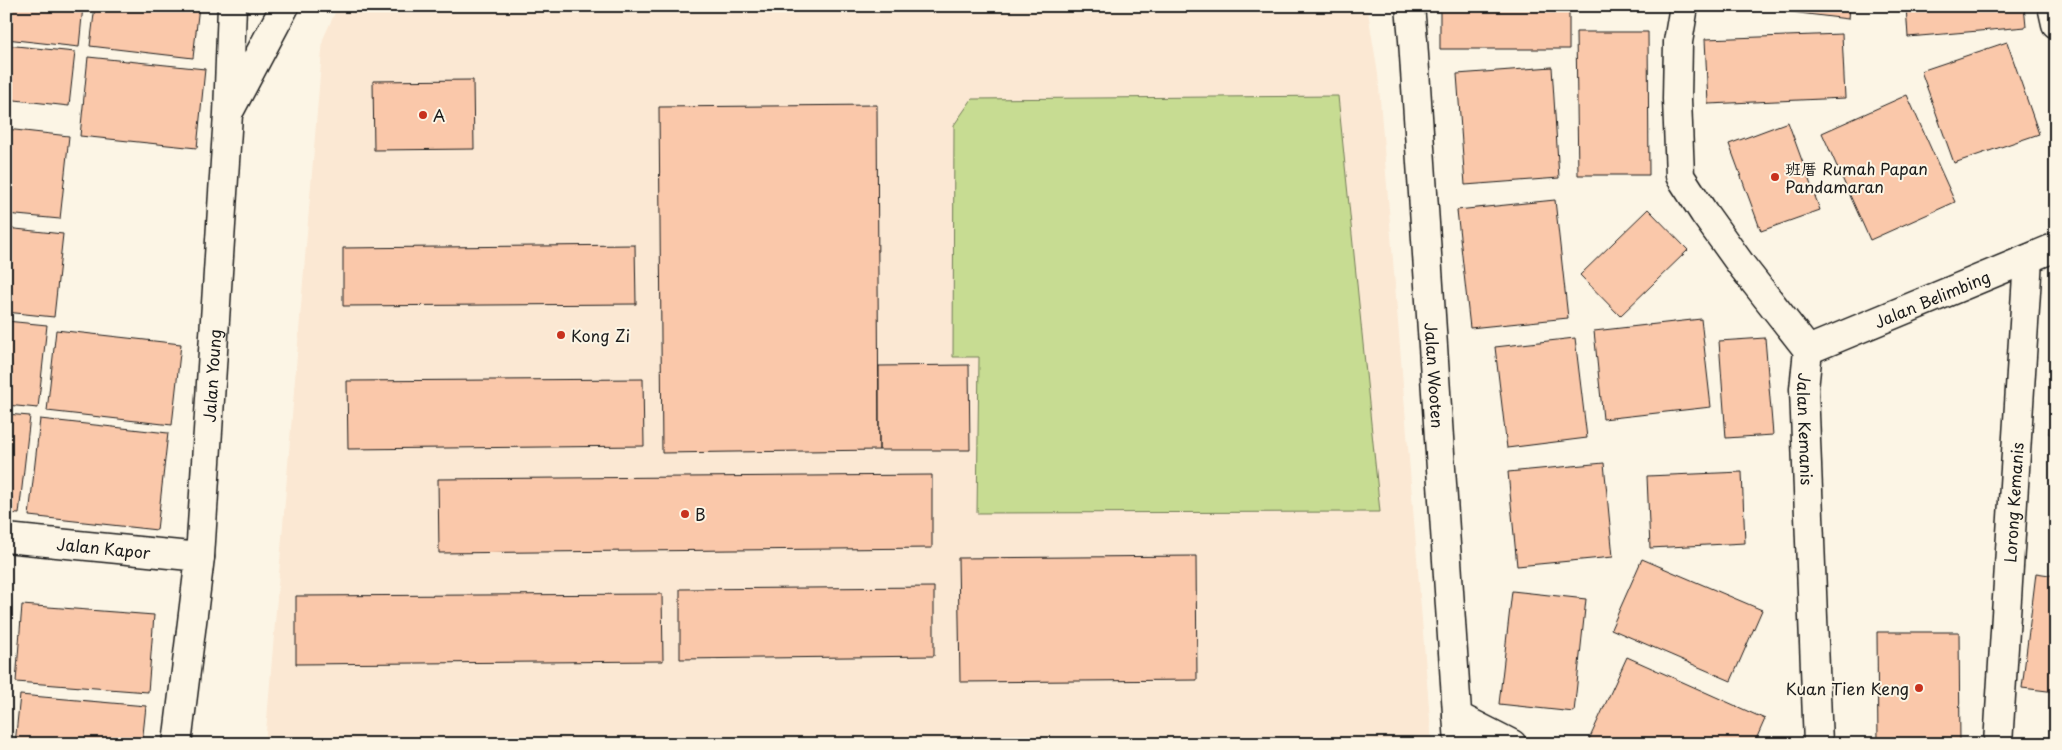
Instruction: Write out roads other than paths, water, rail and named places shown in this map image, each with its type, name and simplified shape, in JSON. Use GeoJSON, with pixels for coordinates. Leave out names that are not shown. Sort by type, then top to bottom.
{"type":"FeatureCollection","features":[{"type":"Feature","properties":{"kind":"street","name":"Jalan Young"},"geometry":{"type":"LineString","coordinates":[[177,744],[200,557],[228,114],[232,6]]}},
{"type":"Feature","properties":{"kind":"street"},"geometry":{"type":"LineString","coordinates":[[228,114],[285,6]]}},
{"type":"Feature","properties":{"kind":"street","name":"Jalan Wooten"},"geometry":{"type":"LineString","coordinates":[[1410,6],[1459,744]]}},
{"type":"Feature","properties":{"kind":"street","name":"Jalan Kemanis"},"geometry":{"type":"LineString","coordinates":[[1684,6],[1678,42],[1677,99],[1680,176],[1742,266],[1808,350],[1804,389],[1818,744]]}},
{"type":"Feature","properties":{"kind":"street"},"geometry":{"type":"LineString","coordinates":[[2052,6],[2056,24]]}},
{"type":"Feature","properties":{"kind":"street","name":"Jalan Belimbing"},"geometry":{"type":"LineString","coordinates":[[1808,350],[2056,248]]}},
{"type":"Feature","properties":{"kind":"street","name":"Lorong Kemanis"},"geometry":{"type":"LineString","coordinates":[[1998,744],[2028,259]]}},
{"type":"Feature","properties":{"kind":"street","name":"Jalan Kapor"},"geometry":{"type":"LineString","coordinates":[[6,538],[200,557]]}},
{"type":"Feature","properties":{"kind":"street"},"geometry":{"type":"LineString","coordinates":[[1457,716],[1512,744]]}},
{"type":"Feature","properties":{"kind":"place","name":"A"},"geometry":{"type":"Point","coordinates":[423,115]}},
{"type":"Feature","properties":{"kind":"place","name":"班厝 Rumah Papan Pandamaran"},"geometry":{"type":"Point","coordinates":[1775,177]}},
{"type":"Feature","properties":{"kind":"place","name":"Kong Zi"},"geometry":{"type":"Point","coordinates":[561,335]}},
{"type":"Feature","properties":{"kind":"place","name":"B"},"geometry":{"type":"Point","coordinates":[685,514]}},
{"type":"Feature","properties":{"kind":"place","name":"Kuan Tien Keng"},"geometry":{"type":"Point","coordinates":[1919,688]}}]}
